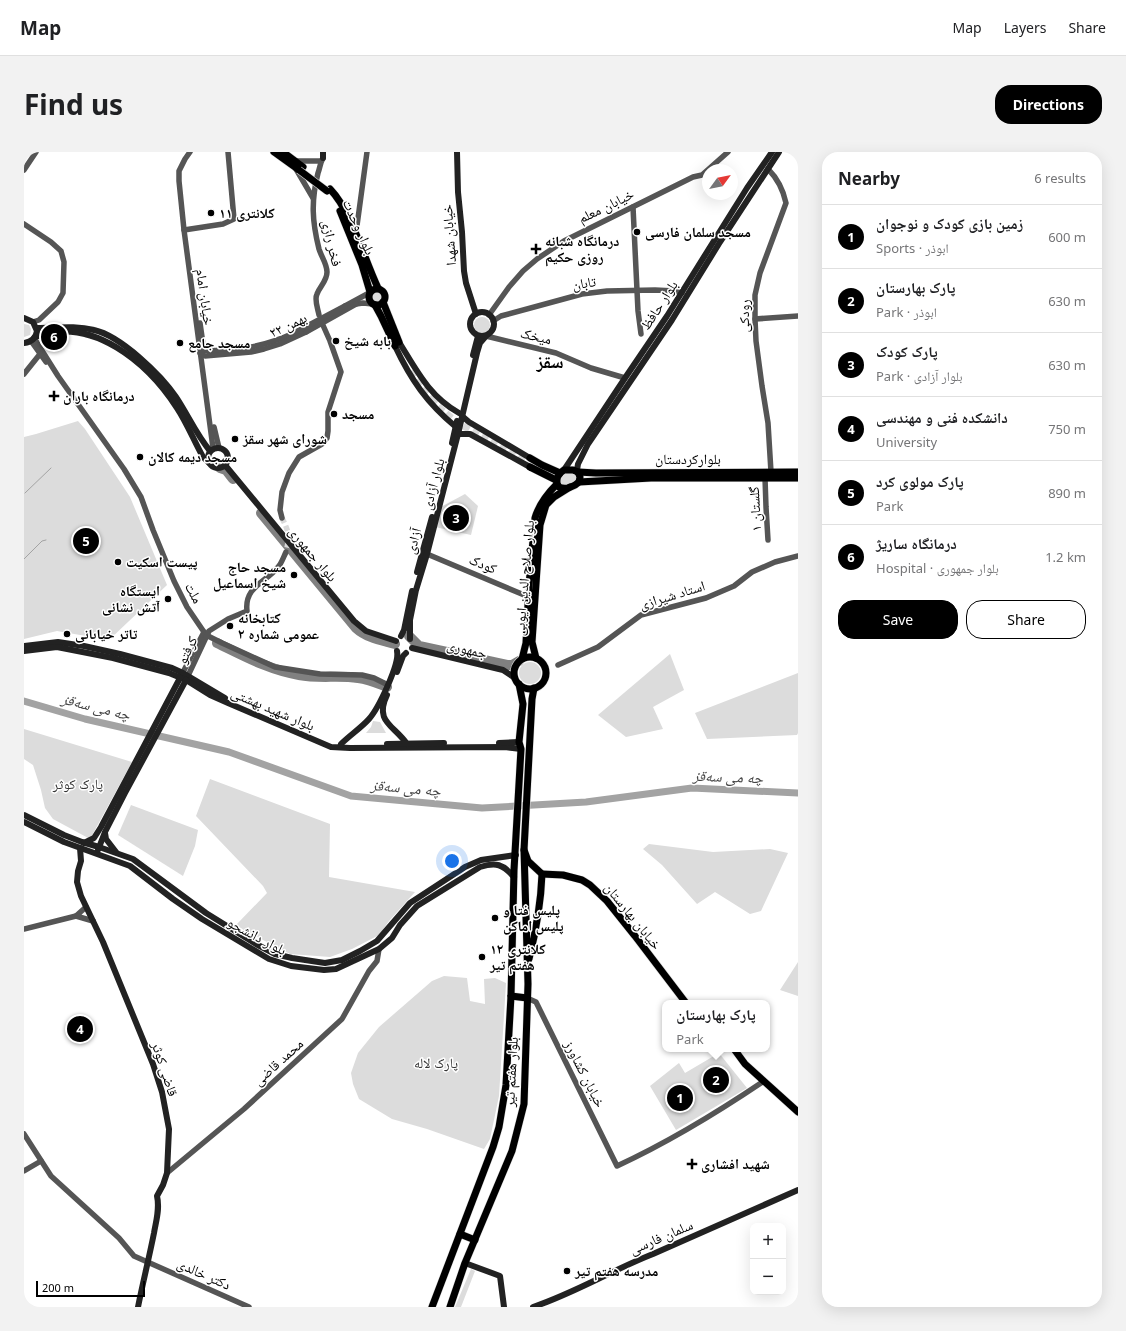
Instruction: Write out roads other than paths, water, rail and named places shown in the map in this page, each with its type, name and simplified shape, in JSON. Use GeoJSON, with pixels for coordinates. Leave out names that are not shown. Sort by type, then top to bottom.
{"type":"FeatureCollection","features":[{"type":"Feature","properties":{"kind":"main road","name":"بلوار وحدت"},"geometry":{"type":"LineString","coordinates":[[274,152],[298,166]]}},
{"type":"Feature","properties":{"kind":"main road","name":"بلوار وحدت"},"geometry":{"type":"LineString","coordinates":[[283,152],[328,190],[348,217],[369,270],[378,288]]}},
{"type":"Feature","properties":{"kind":"main road","name":"خیابان شهدا"},"geometry":{"type":"LineString","coordinates":[[457,152],[458,192],[464,271],[466,283],[476,314]]}},
{"type":"Feature","properties":{"kind":"main road","name":"بلوار حافظ"},"geometry":{"type":"LineString","coordinates":[[577,471],[578,464],[588,444],[672,320],[765,167],[772,152]]}},
{"type":"Feature","properties":{"kind":"main road","name":"بلوار حافظ"},"geometry":{"type":"LineString","coordinates":[[562,472],[682,293],[747,188],[779,152]]}},
{"type":"Feature","properties":{"kind":"main road","name":"بلوار وحدت"},"geometry":{"type":"LineString","coordinates":[[328,190],[340,211],[362,265],[369,293]]}},
{"type":"Feature","properties":{"kind":"main road"},"geometry":{"type":"LineString","coordinates":[[456,427],[423,395],[403,363],[397,344],[383,302],[385,295],[383,291],[378,288],[374,289],[369,293],[369,301],[374,304],[397,344],[433,394],[451,409],[461,414],[468,422],[542,465],[562,472],[577,471],[580,477],[579,482],[570,487],[562,488],[557,482],[470,434],[458,434]]}},
{"type":"Feature","properties":{"kind":"main road"},"geometry":{"type":"LineString","coordinates":[[374,304],[380,304],[383,302]]}},
{"type":"Feature","properties":{"kind":"main road"},"geometry":{"type":"LineString","coordinates":[[483,312],[491,318],[494,324],[492,331],[486,336],[478,336],[474,334],[470,327],[471,320],[476,314],[483,312]]}},
{"type":"Feature","properties":{"kind":"main road"},"geometry":{"type":"LineString","coordinates":[[24,318],[33,322],[37,328],[34,339]]}},
{"type":"Feature","properties":{"kind":"main road"},"geometry":{"type":"LineString","coordinates":[[24,343],[54,333],[80,333],[96,337],[120,350],[146,371],[178,409],[203,457],[212,466],[217,468],[225,465],[228,459],[225,451],[214,449],[200,439],[169,387],[150,366],[126,347],[96,330],[74,326],[37,328]]}},
{"type":"Feature","properties":{"kind":"main road","name":"آزادی"},"geometry":{"type":"LineString","coordinates":[[398,638],[456,427],[461,414],[478,336]]}},
{"type":"Feature","properties":{"kind":"main road","name":"بلوار آزادی"},"geometry":{"type":"LineString","coordinates":[[410,639],[410,620],[418,584],[458,434],[461,414],[477,353],[480,343],[486,336]]}},
{"type":"Feature","properties":{"kind":"main road"},"geometry":{"type":"LineString","coordinates":[[209,463],[208,457],[214,449]]}},
{"type":"Feature","properties":{"kind":"main road","name":"بلوار جمهوری"},"geometry":{"type":"LineString","coordinates":[[225,465],[354,621],[366,631],[398,638]]}},
{"type":"Feature","properties":{"kind":"main road","name":"بلوارکردستان"},"geometry":{"type":"LineString","coordinates":[[577,471],[592,473],[747,472],[798,478]]}},
{"type":"Feature","properties":{"kind":"main road"},"geometry":{"type":"LineString","coordinates":[[557,482],[562,472]]}},
{"type":"Feature","properties":{"kind":"main road","name":"بلوارکردستان"},"geometry":{"type":"LineString","coordinates":[[579,482],[651,478],[768,475],[798,472]]}},
{"type":"Feature","properties":{"kind":"main road"},"geometry":{"type":"LineString","coordinates":[[591,481],[589,476],[592,473]]}},
{"type":"Feature","properties":{"kind":"main road","name":"بلوار صلاح الدین ایوبی"},"geometry":{"type":"LineString","coordinates":[[522,659],[526,643],[535,518],[543,500],[557,482]]}},
{"type":"Feature","properties":{"kind":"main road","name":"بلوار صلاح الدین ایوبی"},"geometry":{"type":"LineString","coordinates":[[536,658],[532,642],[540,525],[546,505],[554,497],[570,487]]}},
{"type":"Feature","properties":{"kind":"main road"},"geometry":{"type":"LineString","coordinates":[[340,745],[370,718],[388,685],[397,661],[397,651],[395,646],[398,638],[405,636],[412,642],[412,648],[403,656],[382,710],[383,717],[407,745]]}},
{"type":"Feature","properties":{"kind":"main road","name":"بلوار شهید بهشتی"},"geometry":{"type":"LineString","coordinates":[[24,646],[58,642],[120,654],[172,668],[184,676],[235,702],[321,739],[340,745],[520,746]]}},
{"type":"Feature","properties":{"kind":"main road","name":"بلوار شهید بهشتی"},"geometry":{"type":"LineString","coordinates":[[24,651],[57,647],[113,658],[184,676]]}},
{"type":"Feature","properties":{"kind":"main road","name":"جمهوری"},"geometry":{"type":"LineString","coordinates":[[412,648],[504,670],[514,678]]}},
{"type":"Feature","properties":{"kind":"main road"},"geometry":{"type":"LineString","coordinates":[[397,651],[402,654],[406,654]]}},
{"type":"Feature","properties":{"kind":"main road"},"geometry":{"type":"LineString","coordinates":[[526,657],[536,658],[543,665],[545,674],[542,683],[534,688],[525,688],[514,678],[514,668],[516,664],[526,657]]}},
{"type":"Feature","properties":{"kind":"main road"},"geometry":{"type":"LineString","coordinates":[[82,845],[94,838],[122,792],[184,676]]}},
{"type":"Feature","properties":{"kind":"main road","name":"بلوار هفتم تیر"},"geometry":{"type":"LineString","coordinates":[[432,1307],[493,1147],[499,1127],[506,1085],[511,996],[514,877],[523,704],[519,684]]}},
{"type":"Feature","properties":{"kind":"main road","name":"بلوار هفتم تیر"},"geometry":{"type":"LineString","coordinates":[[450,1307],[475,1240],[506,1166],[521,1119],[524,1104],[527,967],[524,850],[532,699],[534,688]]}},
{"type":"Feature","properties":{"kind":"main road"},"geometry":{"type":"LineString","coordinates":[[97,853],[122,792]]}},
{"type":"Feature","properties":{"kind":"main road","name":"بلوار دانشجو"},"geometry":{"type":"LineString","coordinates":[[24,815],[97,853],[130,866],[161,889],[269,959],[291,966],[324,970],[336,969],[379,949],[392,938],[412,912],[429,894],[473,863],[495,857],[509,857],[516,855]]}},
{"type":"Feature","properties":{"kind":"main road","name":"بلوار دانشجو"},"geometry":{"type":"LineString","coordinates":[[24,822],[64,842],[100,846],[133,859],[204,916],[275,954],[325,963],[342,960],[377,941],[410,903],[486,865],[499,865],[507,869],[514,877]]}},
{"type":"Feature","properties":{"kind":"main road"},"geometry":{"type":"LineString","coordinates":[[105,832],[106,840],[117,853]]}},
{"type":"Feature","properties":{"kind":"main road","name":"قاضی کوثر"},"geometry":{"type":"LineString","coordinates":[[82,845],[77,882],[81,896],[104,942],[158,1078],[162,1092],[168,1130],[166,1173],[163,1186],[157,1196],[159,1204],[138,1307]]}},
{"type":"Feature","properties":{"kind":"main road"},"geometry":{"type":"LineString","coordinates":[[524,850],[528,861],[542,874],[539,911],[527,967]]}},
{"type":"Feature","properties":{"kind":"main road","name":"خیابان بهارستان"},"geometry":{"type":"LineString","coordinates":[[542,874],[563,875],[582,880],[590,885],[606,901],[635,936],[684,1000]]}},
{"type":"Feature","properties":{"kind":"main road"},"geometry":{"type":"LineString","coordinates":[[161,889],[166,884]]}},
{"type":"Feature","properties":{"kind":"main road"},"geometry":{"type":"LineString","coordinates":[[511,996],[527,998]]}},
{"type":"Feature","properties":{"kind":"main road"},"geometry":{"type":"LineString","coordinates":[[736,1052],[742,1061],[798,1112]]}},
{"type":"Feature","properties":{"kind":"main road","name":"سلمان فارسی"},"geometry":{"type":"LineString","coordinates":[[533,1307],[593,1282],[633,1262],[798,1190]]}},
{"type":"Feature","properties":{"kind":"main road"},"geometry":{"type":"LineString","coordinates":[[460,1234],[475,1240]]}},
{"type":"Feature","properties":{"kind":"main road"},"geometry":{"type":"LineString","coordinates":[[466,1263],[500,1276],[504,1307]]}},
{"type":"Feature","properties":{"kind":"street"},"geometry":{"type":"LineString","coordinates":[[24,170],[36,152]]}},
{"type":"Feature","properties":{"kind":"street","name":"خیابان امام"},"geometry":{"type":"LineString","coordinates":[[190,152],[180,171],[179,181],[203,353],[214,449]]}},
{"type":"Feature","properties":{"kind":"street"},"geometry":{"type":"LineString","coordinates":[[185,230],[223,224],[234,219],[228,152]]}},
{"type":"Feature","properties":{"kind":"street"},"geometry":{"type":"LineString","coordinates":[[356,235],[368,152]]}},
{"type":"Feature","properties":{"kind":"street","name":"خیابان معلم"},"geometry":{"type":"LineString","coordinates":[[491,318],[509,286],[537,259],[574,235],[692,177],[702,175],[728,152]]}},
{"type":"Feature","properties":{"kind":"street"},"geometry":{"type":"LineString","coordinates":[[313,198],[298,166],[322,157]]}},
{"type":"Feature","properties":{"kind":"street","name":"فخر رازی"},"geometry":{"type":"LineString","coordinates":[[319,315],[316,300],[317,293],[324,283],[327,275],[327,268],[321,256],[315,231],[312,205],[314,187],[322,157]]}},
{"type":"Feature","properties":{"kind":"street","name":"رودکی"},"geometry":{"type":"LineString","coordinates":[[765,167],[775,176],[784,191],[786,203],[760,273],[756,295],[755,319],[760,369],[768,423],[768,475]]}},
{"type":"Feature","properties":{"kind":"street"},"geometry":{"type":"LineString","coordinates":[[633,206],[638,311],[641,334]]}},
{"type":"Feature","properties":{"kind":"street"},"geometry":{"type":"LineString","coordinates":[[348,217],[358,216]]}},
{"type":"Feature","properties":{"kind":"street"},"geometry":{"type":"LineString","coordinates":[[24,224],[51,242],[61,251],[64,262],[63,293],[58,302],[39,320],[33,322]]}},
{"type":"Feature","properties":{"kind":"street","name":"تابان"},"geometry":{"type":"LineString","coordinates":[[491,318],[582,294],[638,290],[675,291],[682,293]]}},
{"type":"Feature","properties":{"kind":"street","name":"۲۲ بهمن"},"geometry":{"type":"LineString","coordinates":[[203,353],[265,344],[294,333],[369,293]]}},
{"type":"Feature","properties":{"kind":"street","name":"۲۲ بهمن"},"geometry":{"type":"LineString","coordinates":[[203,353],[251,352],[264,349],[280,344],[306,332],[356,304],[374,304]]}},
{"type":"Feature","properties":{"kind":"street"},"geometry":{"type":"LineString","coordinates":[[755,319],[798,316]]}},
{"type":"Feature","properties":{"kind":"street"},"geometry":{"type":"LineString","coordinates":[[282,518],[280,510],[282,492],[289,473],[299,457],[322,444],[327,438],[328,412],[341,372],[322,323]]}},
{"type":"Feature","properties":{"kind":"street","name":"میخک"},"geometry":{"type":"LineString","coordinates":[[486,336],[556,353],[591,368],[624,378]]}},
{"type":"Feature","properties":{"kind":"street","name":"ملت"},"geometry":{"type":"LineString","coordinates":[[34,339],[40,354],[49,367],[58,376]]}},
{"type":"Feature","properties":{"kind":"street","name":"ملت"},"geometry":{"type":"LineString","coordinates":[[34,339],[85,416],[124,469],[141,497],[174,581],[187,607],[206,634]]}},
{"type":"Feature","properties":{"kind":"street"},"geometry":{"type":"LineString","coordinates":[[203,353],[214,433],[214,449]]}},
{"type":"Feature","properties":{"kind":"street"},"geometry":{"type":"LineString","coordinates":[[24,374],[40,354]]}},
{"type":"Feature","properties":{"kind":"street","name":"گلستان ۱"},"geometry":{"type":"LineString","coordinates":[[768,475],[766,507],[768,540]]}},
{"type":"Feature","properties":{"kind":"street"},"geometry":{"type":"LineString","coordinates":[[286,552],[279,566],[263,580],[248,597],[246,604],[247,610],[212,628],[206,634],[275,667],[299,672],[320,674],[362,675],[374,678],[388,685]]}},
{"type":"Feature","properties":{"kind":"street","name":"کودک"},"geometry":{"type":"LineString","coordinates":[[427,554],[529,597]]}},
{"type":"Feature","properties":{"kind":"street","name":"استاد شیرازی"},"geometry":{"type":"LineString","coordinates":[[558,665],[598,647],[639,616],[706,598],[734,586],[752,572],[774,562],[798,556]]}},
{"type":"Feature","properties":{"kind":"street","name":"کرفتو"},"geometry":{"type":"LineString","coordinates":[[184,676],[206,634]]}},
{"type":"Feature","properties":{"kind":"street"},"geometry":{"type":"LineString","coordinates":[[76,916],[86,907]]}},
{"type":"Feature","properties":{"kind":"street"},"geometry":{"type":"LineString","coordinates":[[24,929],[76,916],[93,920]]}},
{"type":"Feature","properties":{"kind":"street","name":"محمد قاضی"},"geometry":{"type":"LineString","coordinates":[[166,1173],[244,1109],[342,1019],[369,971],[377,960],[379,949]]}},
{"type":"Feature","properties":{"kind":"street","name":"خیابان کشاورز"},"geometry":{"type":"LineString","coordinates":[[527,998],[536,1002],[618,1166],[674,1136],[732,1102],[764,1081]]}},
{"type":"Feature","properties":{"kind":"street","name":"دکتر خالدی"},"geometry":{"type":"LineString","coordinates":[[24,1134],[51,1176],[119,1238],[134,1256],[249,1307]]}},
{"type":"Feature","properties":{"kind":"street"},"geometry":{"type":"LineString","coordinates":[[24,1171],[41,1161]]}},
{"type":"Feature","properties":{"kind":"waterway"},"geometry":{"type":"LineString","coordinates":[[25,493],[51,468]]}},
{"type":"Feature","properties":{"kind":"waterway"},"geometry":{"type":"LineString","coordinates":[[24,559],[42,541],[46,540]]}},
{"type":"Feature","properties":{"kind":"waterway","name":"چە می سەقز"},"geometry":{"type":"LineString","coordinates":[[24,701],[85,719],[229,752],[351,796],[482,808],[586,802],[692,788],[798,793]]}},
{"type":"Feature","properties":{"kind":"tunnel"},"geometry":{"type":"LineString","coordinates":[[412,370],[437,401]]}},
{"type":"Feature","properties":{"kind":"tunnel"},"geometry":{"type":"LineString","coordinates":[[431,399],[457,422],[505,448],[526,464]]}},
{"type":"Feature","properties":{"kind":"tunnel"},"geometry":{"type":"LineString","coordinates":[[282,518],[288,534],[286,552]]}},
{"type":"Feature","properties":{"kind":"place","name":"کلانتری ۱۱"},"geometry":{"type":"Point","coordinates":[211,213]}},
{"type":"Feature","properties":{"kind":"place","name":"مسجد سلمان فارسی"},"geometry":{"type":"Point","coordinates":[637,232]}},
{"type":"Feature","properties":{"kind":"place","name":"درمانگاه شبانه روزی حکیم"},"geometry":{"type":"Point","coordinates":[536,249]}},
{"type":"Feature","properties":{"kind":"place","name":"درمانگاه ساریژ"},"geometry":{"type":"Point","coordinates":[54,337]}},
{"type":"Feature","properties":{"kind":"place","name":"بابه شیخ"},"geometry":{"type":"Point","coordinates":[336,341]}},
{"type":"Feature","properties":{"kind":"place","name":"مسجد جامع"},"geometry":{"type":"Point","coordinates":[180,343]}},
{"type":"Feature","properties":{"kind":"place","name":"درمانگاه باران"},"geometry":{"type":"Point","coordinates":[54,396]}},
{"type":"Feature","properties":{"kind":"place","name":"مسجد"},"geometry":{"type":"Point","coordinates":[334,414]}},
{"type":"Feature","properties":{"kind":"place","name":"شورای شهر سقز"},"geometry":{"type":"Point","coordinates":[235,439]}},
{"type":"Feature","properties":{"kind":"place","name":"مسجد دیمه کالان"},"geometry":{"type":"Point","coordinates":[140,457]}},
{"type":"Feature","properties":{"kind":"place","name":"پارک کودک"},"geometry":{"type":"Point","coordinates":[456,518]}},
{"type":"Feature","properties":{"kind":"place","name":"پارک مولوی کرد"},"geometry":{"type":"Point","coordinates":[86,541]}},
{"type":"Feature","properties":{"kind":"place","name":"پیست اسکیت"},"geometry":{"type":"Point","coordinates":[118,562]}},
{"type":"Feature","properties":{"kind":"place","name":"مسجد حاج شیخ اسماعیل"},"geometry":{"type":"Point","coordinates":[294,575]}},
{"type":"Feature","properties":{"kind":"place","name":"ایستگاه آتش نشانی"},"geometry":{"type":"Point","coordinates":[168,599]}},
{"type":"Feature","properties":{"kind":"place","name":"کتابخانه عمومی شماره ۲"},"geometry":{"type":"Point","coordinates":[230,626]}},
{"type":"Feature","properties":{"kind":"place","name":"تاتر خیابانی"},"geometry":{"type":"Point","coordinates":[67,634]}},
{"type":"Feature","properties":{"kind":"place","name":"پلیس فتا و پلیس اماکن"},"geometry":{"type":"Point","coordinates":[495,918]}},
{"type":"Feature","properties":{"kind":"place","name":"کلانتری ۱۲ هفتم تیر"},"geometry":{"type":"Point","coordinates":[482,957]}},
{"type":"Feature","properties":{"kind":"place","name":"دانشکده فنی و مهندسی"},"geometry":{"type":"Point","coordinates":[80,1029]}},
{"type":"Feature","properties":{"kind":"place","name":"پارک بهارستان"},"geometry":{"type":"Point","coordinates":[716,1080]}},
{"type":"Feature","properties":{"kind":"place","name":"زمین بازی کودک و نوجوان"},"geometry":{"type":"Point","coordinates":[680,1098]}},
{"type":"Feature","properties":{"kind":"place","name":"شهید افشاری"},"geometry":{"type":"Point","coordinates":[692,1164]}},
{"type":"Feature","properties":{"kind":"place","name":"مدرسه هفتم تیر"},"geometry":{"type":"Point","coordinates":[567,1271]}},
{"type":"Feature","properties":{"kind":"district","name":"سقز"},"geometry":{"type":"Point","coordinates":[550,362]}},
{"type":"Feature","properties":{"kind":"park label","name":"پارک کوثر"},"geometry":{"type":"Point","coordinates":[78,784]}},
{"type":"Feature","properties":{"kind":"park label","name":"پارک لاله"},"geometry":{"type":"Point","coordinates":[436,1063]}}]}
